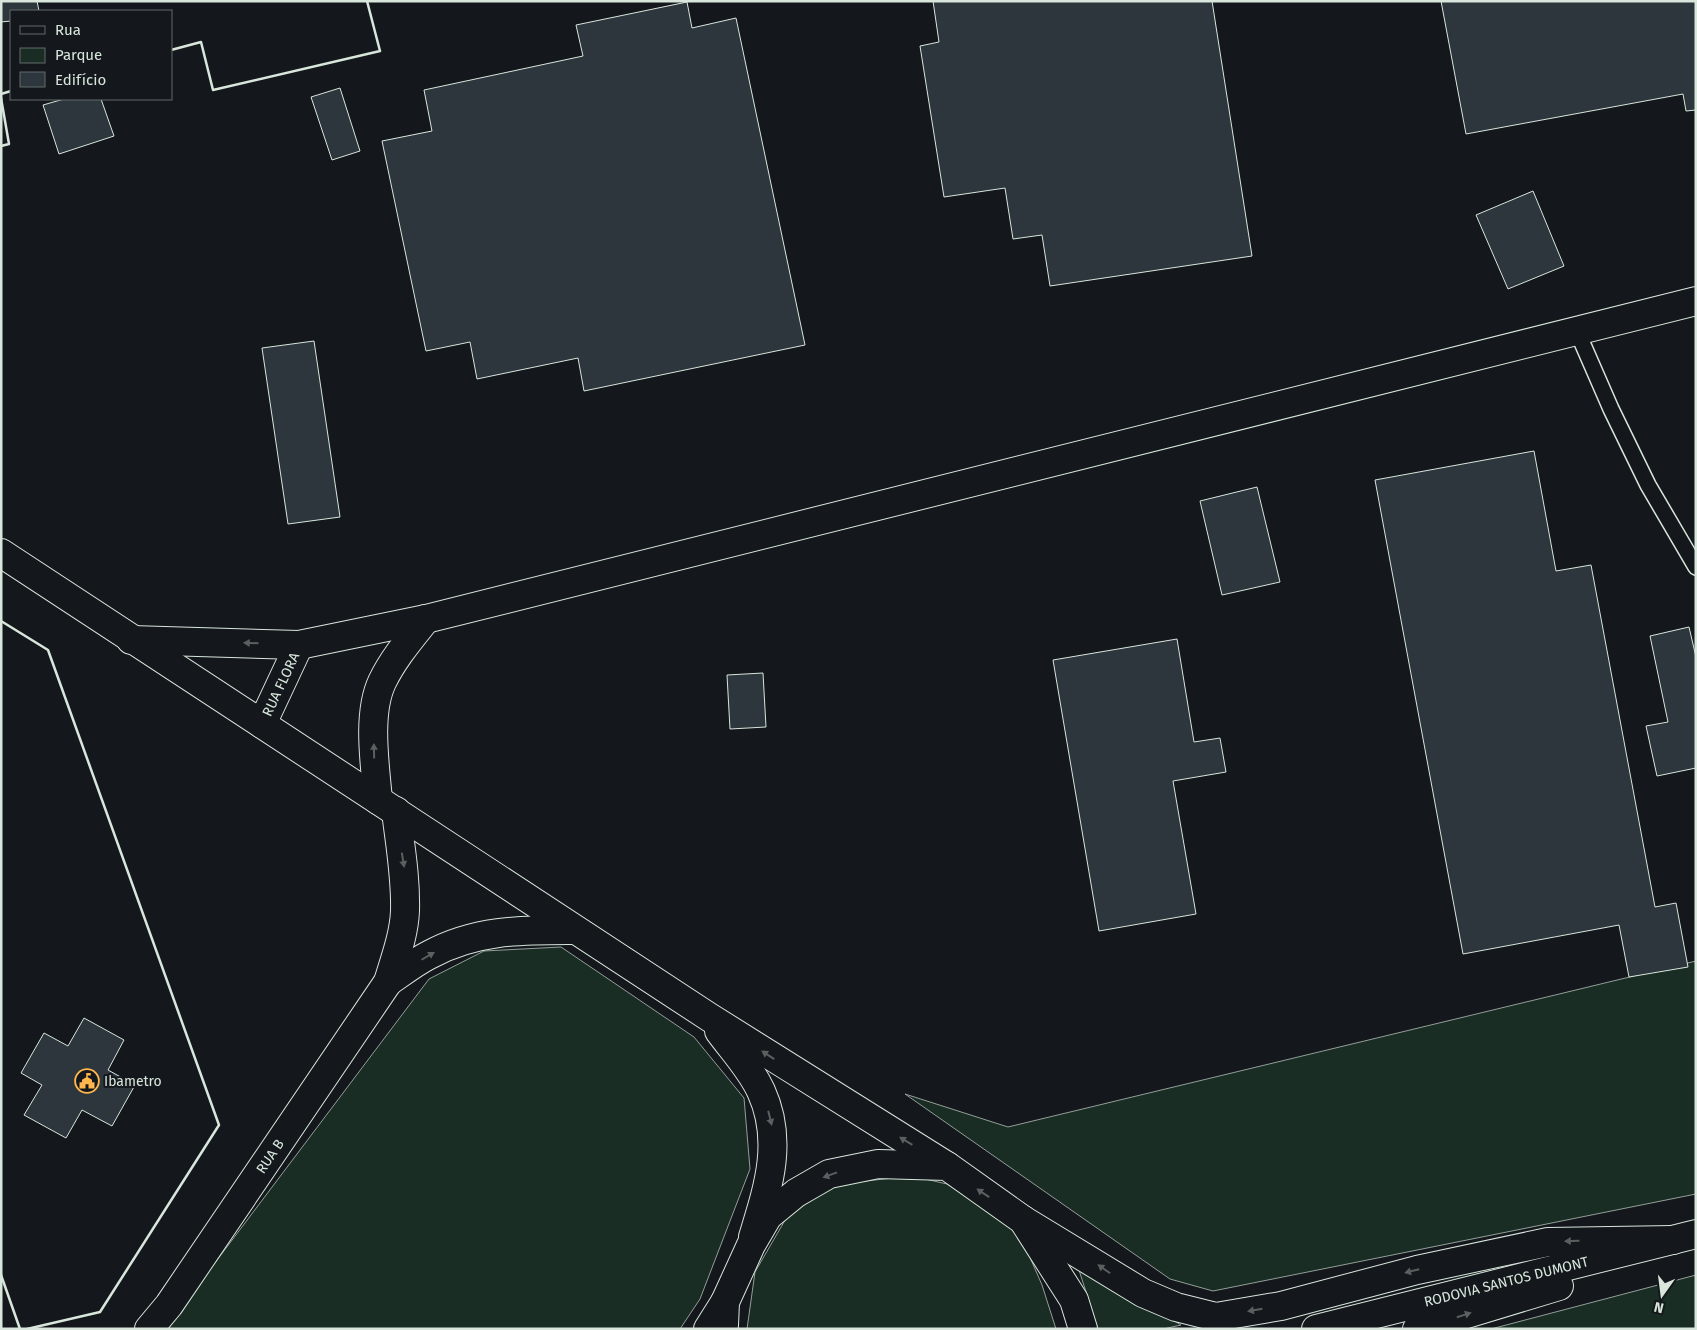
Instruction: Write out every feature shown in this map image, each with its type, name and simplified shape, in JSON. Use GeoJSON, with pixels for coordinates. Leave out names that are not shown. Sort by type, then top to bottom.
{"type":"FeatureCollection","features":[{"type":"Feature","properties":{"kind":"main road"},"geometry":{"type":"LineString","coordinates":[[131,640],[299,644],[426,619],[1696,301]]}},
{"type":"Feature","properties":{"kind":"main road"},"geometry":{"type":"LineString","coordinates":[[1,553],[709,1018],[947,1166],[1023,1220],[1143,1293],[1176,1307],[1216,1317],[1281,1306],[1417,1270],[1548,1242],[1684,1237]]}},
{"type":"Feature","properties":{"kind":"main road"},"geometry":{"type":"LineString","coordinates":[[388,982],[401,938],[405,913],[404,866],[387,806],[374,737],[376,707],[381,684],[396,657],[426,619]]}},
{"type":"Feature","properties":{"kind":"main road","name":"RUA FLORA"},"geometry":{"type":"LineString","coordinates":[[262,724],[299,644]]}},
{"type":"Feature","properties":{"kind":"main road"},"geometry":{"type":"LineString","coordinates":[[388,982],[428,955],[478,935],[505,931],[575,930]]}},
{"type":"Feature","properties":{"kind":"main road","name":"RUA B"},"geometry":{"type":"LineString","coordinates":[[149,1329],[169,1306],[388,982]]}},
{"type":"Feature","properties":{"kind":"main road"},"geometry":{"type":"LineString","coordinates":[[709,1018],[750,1072],[761,1090],[772,1120],[774,1150],[770,1180],[751,1245]]}},
{"type":"Feature","properties":{"kind":"main road"},"geometry":{"type":"LineString","coordinates":[[708,1329],[725,1302],[751,1245],[768,1216],[796,1193],[829,1174],[878,1164],[947,1166]]}},
{"type":"Feature","properties":{"kind":"main road"},"geometry":{"type":"LineString","coordinates":[[1023,1220],[1074,1300],[1083,1329]]}},
{"type":"Feature","properties":{"kind":"main road"},"geometry":{"type":"LineString","coordinates":[[1417,1329],[1560,1286],[1684,1237]]}},
{"type":"Feature","properties":{"kind":"main road","name":"RODOVIA SANTOS DUMONT"},"geometry":{"type":"LineString","coordinates":[[1316,1329],[1684,1237]]}},
{"type":"Feature","properties":{"kind":"main road"},"geometry":{"type":"LineString","coordinates":[[724,1329],[725,1302]]}},
{"type":"Feature","properties":{"kind":"lane"},"geometry":{"type":"LineString","coordinates":[[1577,331],[1611,409],[1648,484],[1696,567]]}},
{"type":"Feature","properties":{"kind":"green space"},"geometry":{"type":"Polygon","coordinates":[[[561,947],[694,1037],[744,1098],[750,1169],[700,1299],[680,1329],[165,1329],[429,979],[484,951],[561,947]]]}},
{"type":"Feature","properties":{"kind":"green space"},"geometry":{"type":"Polygon","coordinates":[[[1696,961],[1696,1194],[1213,1291],[1170,1279],[905,1094],[1008,1127],[1696,961]]]}},
{"type":"Feature","properties":{"kind":"green space"},"geometry":{"type":"Polygon","coordinates":[[[912,1176],[947,1184],[1019,1232],[1042,1285],[1056,1329],[747,1329],[755,1272],[788,1215],[838,1184],[912,1176]]]}},
{"type":"Feature","properties":{"kind":"green space"},"geometry":{"type":"Polygon","coordinates":[[[1078,1267],[1181,1325],[1163,1329],[1098,1329],[1078,1267]]]}},
{"type":"Feature","properties":{"kind":"green space"},"geometry":{"type":"Polygon","coordinates":[[[1696,1275],[1696,1329],[1491,1329],[1696,1275]]]}},
{"type":"Feature","properties":{"kind":"building"},"geometry":{"type":"Polygon","coordinates":[[[1,1],[37,1],[39,10],[10,10],[10,21],[1,22],[1,1]]]}},
{"type":"Feature","properties":{"kind":"building"},"geometry":{"type":"Polygon","coordinates":[[[933,1],[1212,1],[1252,256],[1050,286],[1042,235],[1013,239],[1005,188],[944,197],[920,46],[939,42],[933,1]]]}},
{"type":"Feature","properties":{"kind":"building"},"geometry":{"type":"Polygon","coordinates":[[[1441,1],[1696,1],[1696,110],[1686,111],[1683,94],[1466,134],[1441,1]]]}},
{"type":"Feature","properties":{"kind":"building"},"geometry":{"type":"Polygon","coordinates":[[[687,2],[692,28],[736,18],[805,345],[584,391],[578,358],[477,379],[470,342],[426,351],[382,141],[432,131],[424,90],[583,56],[576,25],[687,2]]]}},
{"type":"Feature","properties":{"kind":"building"},"geometry":{"type":"Polygon","coordinates":[[[340,88],[360,151],[332,160],[311,97],[340,88]]]}},
{"type":"Feature","properties":{"kind":"building"},"geometry":{"type":"Polygon","coordinates":[[[60,100],[101,100],[114,136],[59,154],[43,105],[60,100]]]}},
{"type":"Feature","properties":{"kind":"building"},"geometry":{"type":"Polygon","coordinates":[[[1533,191],[1564,266],[1508,289],[1476,215],[1533,191]]]}},
{"type":"Feature","properties":{"kind":"building"},"geometry":{"type":"Polygon","coordinates":[[[314,341],[340,517],[288,524],[262,348],[314,341]]]}},
{"type":"Feature","properties":{"kind":"building"},"geometry":{"type":"Polygon","coordinates":[[[1534,451],[1556,571],[1591,565],[1655,907],[1676,903],[1688,967],[1629,977],[1619,925],[1463,954],[1375,480],[1534,451]]]}},
{"type":"Feature","properties":{"kind":"building"},"geometry":{"type":"Polygon","coordinates":[[[1257,487],[1280,582],[1222,595],[1200,501],[1257,487]]]}},
{"type":"Feature","properties":{"kind":"building"},"geometry":{"type":"Polygon","coordinates":[[[1689,627],[1696,657],[1696,768],[1657,776],[1646,726],[1668,722],[1650,636],[1689,627]]]}},
{"type":"Feature","properties":{"kind":"building"},"geometry":{"type":"Polygon","coordinates":[[[1177,639],[1194,742],[1220,738],[1226,772],[1173,781],[1196,914],[1099,931],[1053,660],[1177,639]]]}},
{"type":"Feature","properties":{"kind":"building"},"geometry":{"type":"Polygon","coordinates":[[[763,673],[766,727],[730,729],[727,675],[763,673]]]}},
{"type":"Feature","properties":{"kind":"building"},"geometry":{"type":"Polygon","coordinates":[[[84,1018],[124,1040],[108,1070],[135,1085],[112,1126],[82,1110],[66,1138],[24,1115],[42,1085],[21,1073],[44,1033],[68,1046],[84,1018]]]}},
{"type":"Feature","properties":{"kind":"wall"},"geometry":{"type":"LineString","coordinates":[[172,50],[201,42],[213,90],[380,51],[367,1]]}},
{"type":"Feature","properties":{"kind":"wall"},"geometry":{"type":"LineString","coordinates":[[1,94],[10,91]]}},
{"type":"Feature","properties":{"kind":"wall"},"geometry":{"type":"LineString","coordinates":[[1,98],[9,144],[1,146]]}},
{"type":"Feature","properties":{"kind":"wall"},"geometry":{"type":"LineString","coordinates":[[1,621],[48,650],[219,1125],[100,1312],[27,1329]]}},
{"type":"Feature","properties":{"kind":"wall"},"geometry":{"type":"LineString","coordinates":[[1,1275],[20,1329]]}},
{"type":"Feature","properties":{"kind":"place","name":"Ibametro"},"geometry":{"type":"Point","coordinates":[87,1081]}}]}
